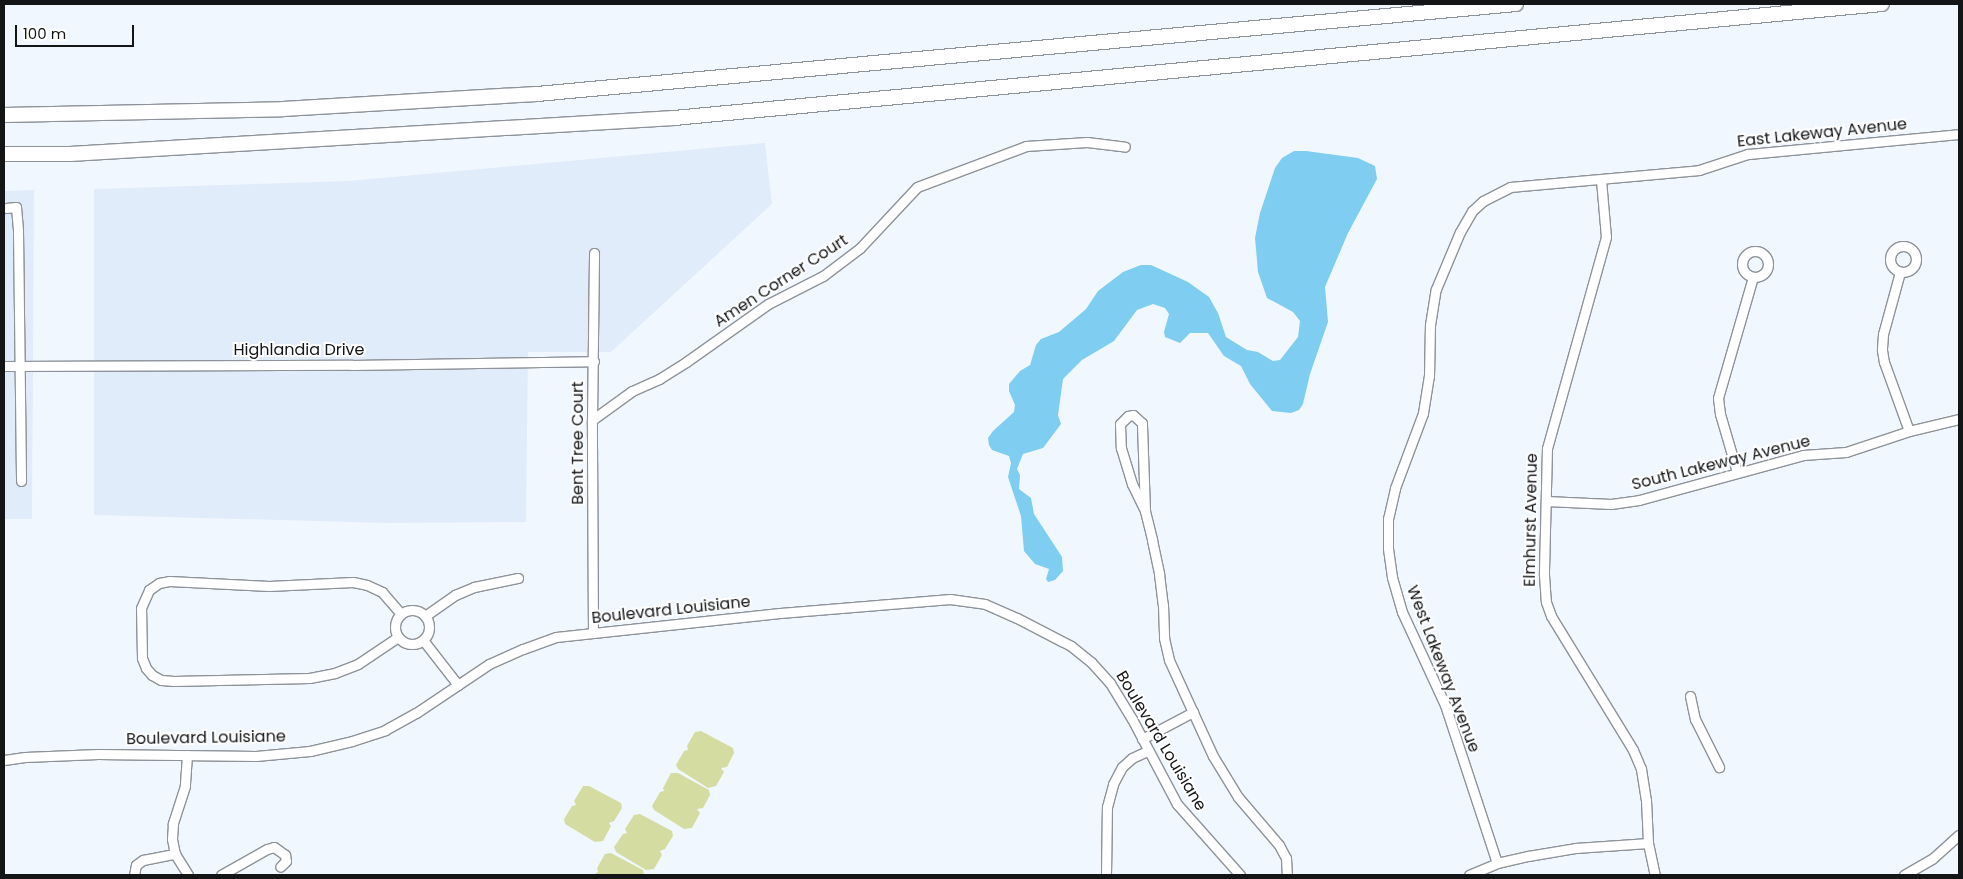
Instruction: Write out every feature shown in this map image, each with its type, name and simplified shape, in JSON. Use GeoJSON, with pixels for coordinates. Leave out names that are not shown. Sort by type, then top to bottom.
{"type":"FeatureCollection","features":[{"type":"Feature","properties":{"kind":"highway"},"geometry":{"type":"LineString","coordinates":[[4,115],[283,109],[537,94],[1516,4]]}},
{"type":"Feature","properties":{"kind":"highway"},"geometry":{"type":"LineString","coordinates":[[4,154],[70,154],[674,118],[1882,4]]}},
{"type":"Feature","properties":{"kind":"street","name":"East Lakeway Avenue"},"geometry":{"type":"LineString","coordinates":[[1483,201],[1510,187],[1699,170],[1748,154],[1959,134]]}},
{"type":"Feature","properties":{"kind":"street","name":"Amen Corner Court"},"geometry":{"type":"LineString","coordinates":[[592,420],[632,391],[659,379],[686,362],[768,304],[823,276],[860,248],[917,187],[1026,146],[1086,142],[1125,147]]}},
{"type":"Feature","properties":{"kind":"street","name":"Elmhurst Avenue"},"geometry":{"type":"LineString","coordinates":[[1601,180],[1606,237],[1547,448],[1546,602],[1551,616],[1633,750],[1640,769],[1646,800],[1648,843],[1655,875]]}},
{"type":"Feature","properties":{"kind":"street","name":"West Lakeway Avenue"},"geometry":{"type":"LineString","coordinates":[[1483,201],[1472,211],[1460,232],[1436,289],[1430,325],[1429,376],[1423,413],[1395,488],[1388,519],[1388,548],[1392,577],[1402,612],[1445,705],[1497,863]]}},
{"type":"Feature","properties":{"kind":"street"},"geometry":{"type":"LineString","coordinates":[[6,208],[16,207],[18,231],[21,481]]}},
{"type":"Feature","properties":{"kind":"street","name":"Bent Tree Court"},"geometry":{"type":"LineString","coordinates":[[593,633],[592,420],[594,253]]}},
{"type":"Feature","properties":{"kind":"street"},"geometry":{"type":"LineString","coordinates":[[1900,272],[1883,334],[1882,350],[1884,362],[1909,431]]}},
{"type":"Feature","properties":{"kind":"street"},"geometry":{"type":"LineString","coordinates":[[1737,472],[1720,414],[1718,398],[1753,277]]}},
{"type":"Feature","properties":{"kind":"street","name":"Highlandia Drive"},"geometry":{"type":"LineString","coordinates":[[4,366],[345,365],[594,361]]}},
{"type":"Feature","properties":{"kind":"street"},"geometry":{"type":"LineString","coordinates":[[1144,511],[1142,423],[1133,415],[1128,416],[1120,424],[1121,448],[1132,484],[1144,511],[1159,574],[1163,605],[1164,638],[1169,660],[1224,775],[1238,797],[1279,845],[1286,858],[1287,875]]}},
{"type":"Feature","properties":{"kind":"street","name":"South Lakeway Avenue"},"geometry":{"type":"LineString","coordinates":[[1546,501],[1611,504],[1639,500],[1803,455],[1846,452],[1909,431],[1959,419]]}},
{"type":"Feature","properties":{"kind":"street"},"geometry":{"type":"LineString","coordinates":[[425,616],[455,595],[474,587],[518,578]]}},
{"type":"Feature","properties":{"kind":"street"},"geometry":{"type":"LineString","coordinates":[[398,637],[358,664],[335,673],[309,678],[161,680],[152,675],[142,658],[141,608],[150,590],[159,583],[169,581],[269,586],[353,582],[367,585],[382,592],[401,614]]}},
{"type":"Feature","properties":{"kind":"street","name":"Boulevard Louisiane"},"geometry":{"type":"LineString","coordinates":[[4,760],[25,756],[89,754],[256,756],[310,751],[352,741],[384,730],[416,713],[489,664],[523,648],[556,637],[914,600],[950,598],[985,604],[1017,618],[1071,646],[1091,662],[1110,683],[1177,804],[1203,836],[1240,875]]}},
{"type":"Feature","properties":{"kind":"street"},"geometry":{"type":"LineString","coordinates":[[414,610],[425,616],[429,628],[423,640],[411,644],[398,637],[395,626],[401,614],[414,610]]}},
{"type":"Feature","properties":{"kind":"street"},"geometry":{"type":"LineString","coordinates":[[423,640],[458,685]]}},
{"type":"Feature","properties":{"kind":"street"},"geometry":{"type":"LineString","coordinates":[[1690,696],[1695,719],[1719,768]]}},
{"type":"Feature","properties":{"kind":"street"},"geometry":{"type":"LineString","coordinates":[[1142,739],[1193,712]]}},
{"type":"Feature","properties":{"kind":"street"},"geometry":{"type":"LineString","coordinates":[[1106,875],[1107,807],[1113,784],[1122,767],[1132,758],[1147,751]]}},
{"type":"Feature","properties":{"kind":"street"},"geometry":{"type":"LineString","coordinates":[[187,755],[184,786],[173,824],[175,854],[188,875]]}},
{"type":"Feature","properties":{"kind":"street"},"geometry":{"type":"LineString","coordinates":[[1904,875],[1932,859],[1959,835]]}},
{"type":"Feature","properties":{"kind":"street"},"geometry":{"type":"LineString","coordinates":[[1469,875],[1497,863],[1576,848],[1648,843]]}},
{"type":"Feature","properties":{"kind":"street"},"geometry":{"type":"LineString","coordinates":[[221,875],[267,848],[274,847],[285,854],[286,861],[280,867]]}},
{"type":"Feature","properties":{"kind":"street"},"geometry":{"type":"LineString","coordinates":[[134,875],[136,865],[143,860],[175,854]]}},
{"type":"Feature","properties":{"kind":"shaded area"},"geometry":{"type":"Polygon","coordinates":[[[765,143],[772,204],[611,352],[528,352],[526,522],[387,523],[94,515],[94,189],[348,181],[765,143]]]}},
{"type":"Feature","properties":{"kind":"shaded area"},"geometry":{"type":"Polygon","coordinates":[[[34,190],[32,519],[4,519],[4,191],[34,190]]]}},
{"type":"Feature","properties":{"kind":"green space"},"geometry":{"type":"Polygon","coordinates":[[[701,731],[733,748],[734,753],[727,767],[721,768],[724,772],[716,786],[708,788],[678,769],[676,765],[684,751],[688,750],[687,746],[695,732],[701,731]]]}},
{"type":"Feature","properties":{"kind":"green space"},"geometry":{"type":"Polygon","coordinates":[[[671,773],[678,773],[709,790],[710,795],[703,808],[697,809],[700,813],[692,828],[684,829],[654,810],[652,806],[660,792],[664,791],[663,788],[671,773]]]}},
{"type":"Feature","properties":{"kind":"green space"},"geometry":{"type":"Polygon","coordinates":[[[583,786],[589,786],[621,803],[622,808],[614,821],[609,823],[611,826],[603,841],[595,842],[565,824],[564,819],[572,806],[576,805],[574,801],[583,786]]]}},
{"type":"Feature","properties":{"kind":"green space"},"geometry":{"type":"Polygon","coordinates":[[[640,814],[672,831],[673,836],[665,849],[660,851],[662,855],[654,869],[646,870],[616,852],[614,847],[623,834],[627,833],[625,829],[634,815],[640,814]]]}},
{"type":"Feature","properties":{"kind":"green space"},"geometry":{"type":"Polygon","coordinates":[[[611,853],[643,870],[644,875],[593,875],[598,872],[597,868],[605,854],[611,853]]]}},
{"type":"Feature","properties":{"kind":"water"},"geometry":{"type":"Polygon","coordinates":[[[1294,151],[1358,158],[1375,166],[1377,179],[1348,233],[1325,287],[1328,322],[1310,374],[1303,404],[1299,410],[1291,413],[1272,411],[1250,384],[1241,366],[1224,356],[1208,333],[1190,333],[1180,343],[1165,337],[1164,332],[1169,314],[1165,308],[1153,304],[1137,310],[1114,341],[1082,360],[1063,379],[1058,415],[1061,424],[1043,448],[1023,454],[1017,469],[1020,475],[1019,489],[1031,498],[1034,514],[1062,557],[1063,571],[1055,580],[1048,582],[1046,579],[1049,569],[1035,564],[1024,551],[1021,516],[1008,477],[1011,463],[1009,456],[992,450],[989,445],[988,438],[993,431],[1014,412],[1015,405],[1009,391],[1009,384],[1020,371],[1030,365],[1036,345],[1041,339],[1059,332],[1086,309],[1098,291],[1123,272],[1141,265],[1151,265],[1188,282],[1209,297],[1218,313],[1226,337],[1247,350],[1258,352],[1273,361],[1280,360],[1298,337],[1300,321],[1293,312],[1267,298],[1258,272],[1255,238],[1260,213],[1275,168],[1282,158],[1294,151]]]}}]}
